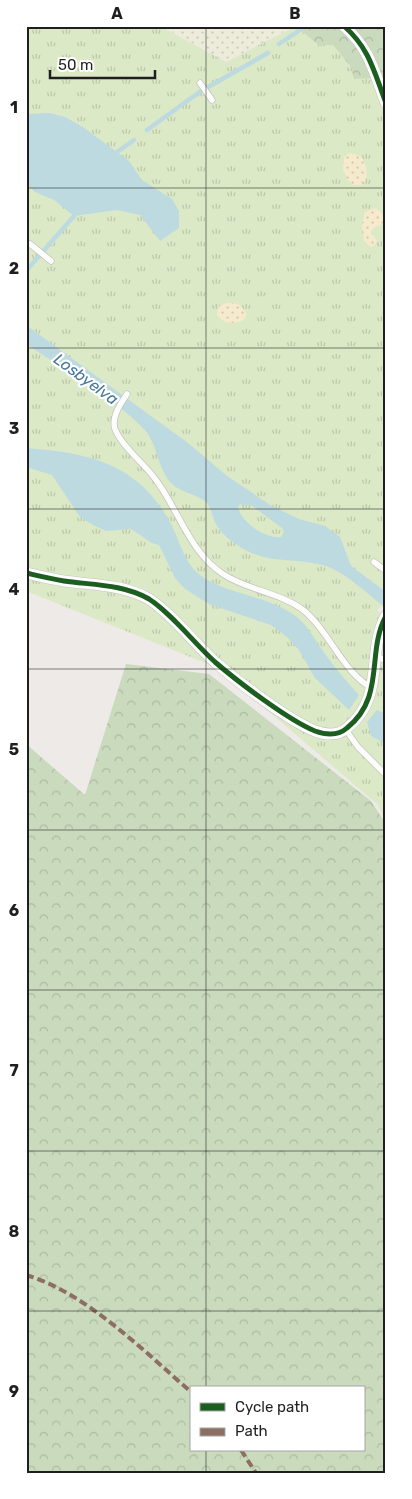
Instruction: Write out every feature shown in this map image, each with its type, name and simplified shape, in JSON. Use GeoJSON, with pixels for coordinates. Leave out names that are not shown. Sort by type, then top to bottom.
{"type":"FeatureCollection","features":[{"type":"Feature","properties":{"kind":"street"},"geometry":{"type":"LineString","coordinates":[[344,26],[356,37],[369,55],[386,103]]}},
{"type":"Feature","properties":{"kind":"street"},"geometry":{"type":"LineString","coordinates":[[26,573],[64,581],[100,584],[148,599],[216,662],[283,712],[316,731],[332,734],[346,730],[362,710],[372,688],[381,659],[378,635],[386,616]]}},
{"type":"Feature","properties":{"kind":"lane"},"geometry":{"type":"LineString","coordinates":[[200,83],[212,100]]}},
{"type":"Feature","properties":{"kind":"lane"},"geometry":{"type":"LineString","coordinates":[[30,244],[50,261]]}},
{"type":"Feature","properties":{"kind":"lane"},"geometry":{"type":"LineString","coordinates":[[127,394],[116,414],[114,422],[116,431],[163,490],[205,560],[224,574],[280,596],[303,610],[322,629],[358,678],[372,688]]}},
{"type":"Feature","properties":{"kind":"lane"},"geometry":{"type":"LineString","coordinates":[[374,562],[386,571]]}},
{"type":"Feature","properties":{"kind":"lane"},"geometry":{"type":"LineString","coordinates":[[346,730],[358,747],[386,775]]}},
{"type":"Feature","properties":{"kind":"green space"},"geometry":{"type":"Polygon","coordinates":[[[26,26],[160,26],[226,62],[296,26],[318,45],[333,45],[351,67],[386,77],[386,603],[377,610],[386,617],[386,824],[378,805],[218,668],[26,591],[26,26]]]}},
{"type":"Feature","properties":{"kind":"green space"},"geometry":{"type":"Polygon","coordinates":[[[161,26],[295,26],[226,62],[161,26]]]}},
{"type":"Feature","properties":{"kind":"green space"},"geometry":{"type":"Polygon","coordinates":[[[296,26],[386,26],[386,77],[354,79],[351,67],[333,45],[318,45],[296,26]]]}},
{"type":"Feature","properties":{"kind":"green space"},"geometry":{"type":"Polygon","coordinates":[[[126,664],[209,674],[371,801],[386,824],[386,1473],[26,1473],[26,744],[85,795],[126,664]]]}},
{"type":"Feature","properties":{"kind":"sand"},"geometry":{"type":"Polygon","coordinates":[[[350,153],[360,156],[366,167],[367,174],[362,185],[353,185],[347,179],[343,169],[344,157],[350,153]]]}},
{"type":"Feature","properties":{"kind":"sand"},"geometry":{"type":"Polygon","coordinates":[[[375,208],[381,212],[384,220],[381,225],[372,229],[371,233],[377,241],[371,247],[364,241],[362,227],[365,212],[375,208]]]}},
{"type":"Feature","properties":{"kind":"sand"},"geometry":{"type":"Polygon","coordinates":[[[226,303],[240,306],[246,313],[245,319],[230,323],[220,318],[217,315],[218,307],[226,303]]]}},
{"type":"Feature","properties":{"kind":"water"},"geometry":{"type":"Polygon","coordinates":[[[50,113],[65,117],[83,127],[129,161],[142,180],[172,199],[179,211],[179,228],[160,241],[140,215],[117,210],[74,216],[54,200],[35,192],[26,184],[26,114],[50,113]]]}},
{"type":"Feature","properties":{"kind":"water","name":"Losbyelva"},"geometry":{"type":"Polygon","coordinates":[[[26,325],[188,443],[227,476],[270,505],[299,519],[325,526],[340,537],[351,566],[386,592],[386,608],[332,568],[312,563],[268,558],[247,551],[233,542],[219,529],[206,502],[174,486],[170,482],[162,469],[152,441],[143,428],[103,395],[26,344],[26,325]],[[240,504],[238,507],[240,513],[249,524],[268,535],[281,537],[284,532],[282,528],[251,505],[245,506],[240,504]]]}},
{"type":"Feature","properties":{"kind":"water"},"geometry":{"type":"Polygon","coordinates":[[[26,448],[50,450],[92,459],[129,475],[145,488],[159,505],[172,526],[190,565],[200,575],[211,582],[287,610],[302,621],[336,668],[359,695],[349,710],[315,678],[299,650],[287,637],[271,625],[209,604],[185,589],[175,578],[159,545],[152,543],[131,529],[106,531],[80,517],[52,475],[26,467],[26,448]]]}},
{"type":"Feature","properties":{"kind":"water"},"geometry":{"type":"Polygon","coordinates":[[[377,710],[386,714],[386,744],[371,736],[367,722],[377,710]]]}},
{"type":"Feature","properties":{"kind":"waterway"},"geometry":{"type":"LineString","coordinates":[[279,44],[306,26]]}},
{"type":"Feature","properties":{"kind":"waterway"},"geometry":{"type":"LineString","coordinates":[[147,130],[201,91],[268,53]]}},
{"type":"Feature","properties":{"kind":"waterway"},"geometry":{"type":"LineString","coordinates":[[117,152],[134,140]]}},
{"type":"Feature","properties":{"kind":"waterway"},"geometry":{"type":"LineString","coordinates":[[26,271],[74,216]]}},
{"type":"Feature","properties":{"kind":"marked path"},"geometry":{"type":"LineString","coordinates":[[26,1275],[48,1283],[92,1309],[134,1342],[190,1391]]}},
{"type":"Feature","properties":{"kind":"marked path"},"geometry":{"type":"LineString","coordinates":[[242,1452],[256,1473]]}},
{"type":"Feature","properties":{"kind":"cycle path"},"geometry":{"type":"LineString","coordinates":[[344,26],[366,52],[386,103]]}},
{"type":"Feature","properties":{"kind":"cycle path"},"geometry":{"type":"LineString","coordinates":[[26,573],[64,581],[129,590],[149,599],[166,612],[215,662],[249,689],[304,726],[328,734],[336,734],[347,728],[359,716],[367,702],[374,674],[380,630],[386,616]]}}]}
